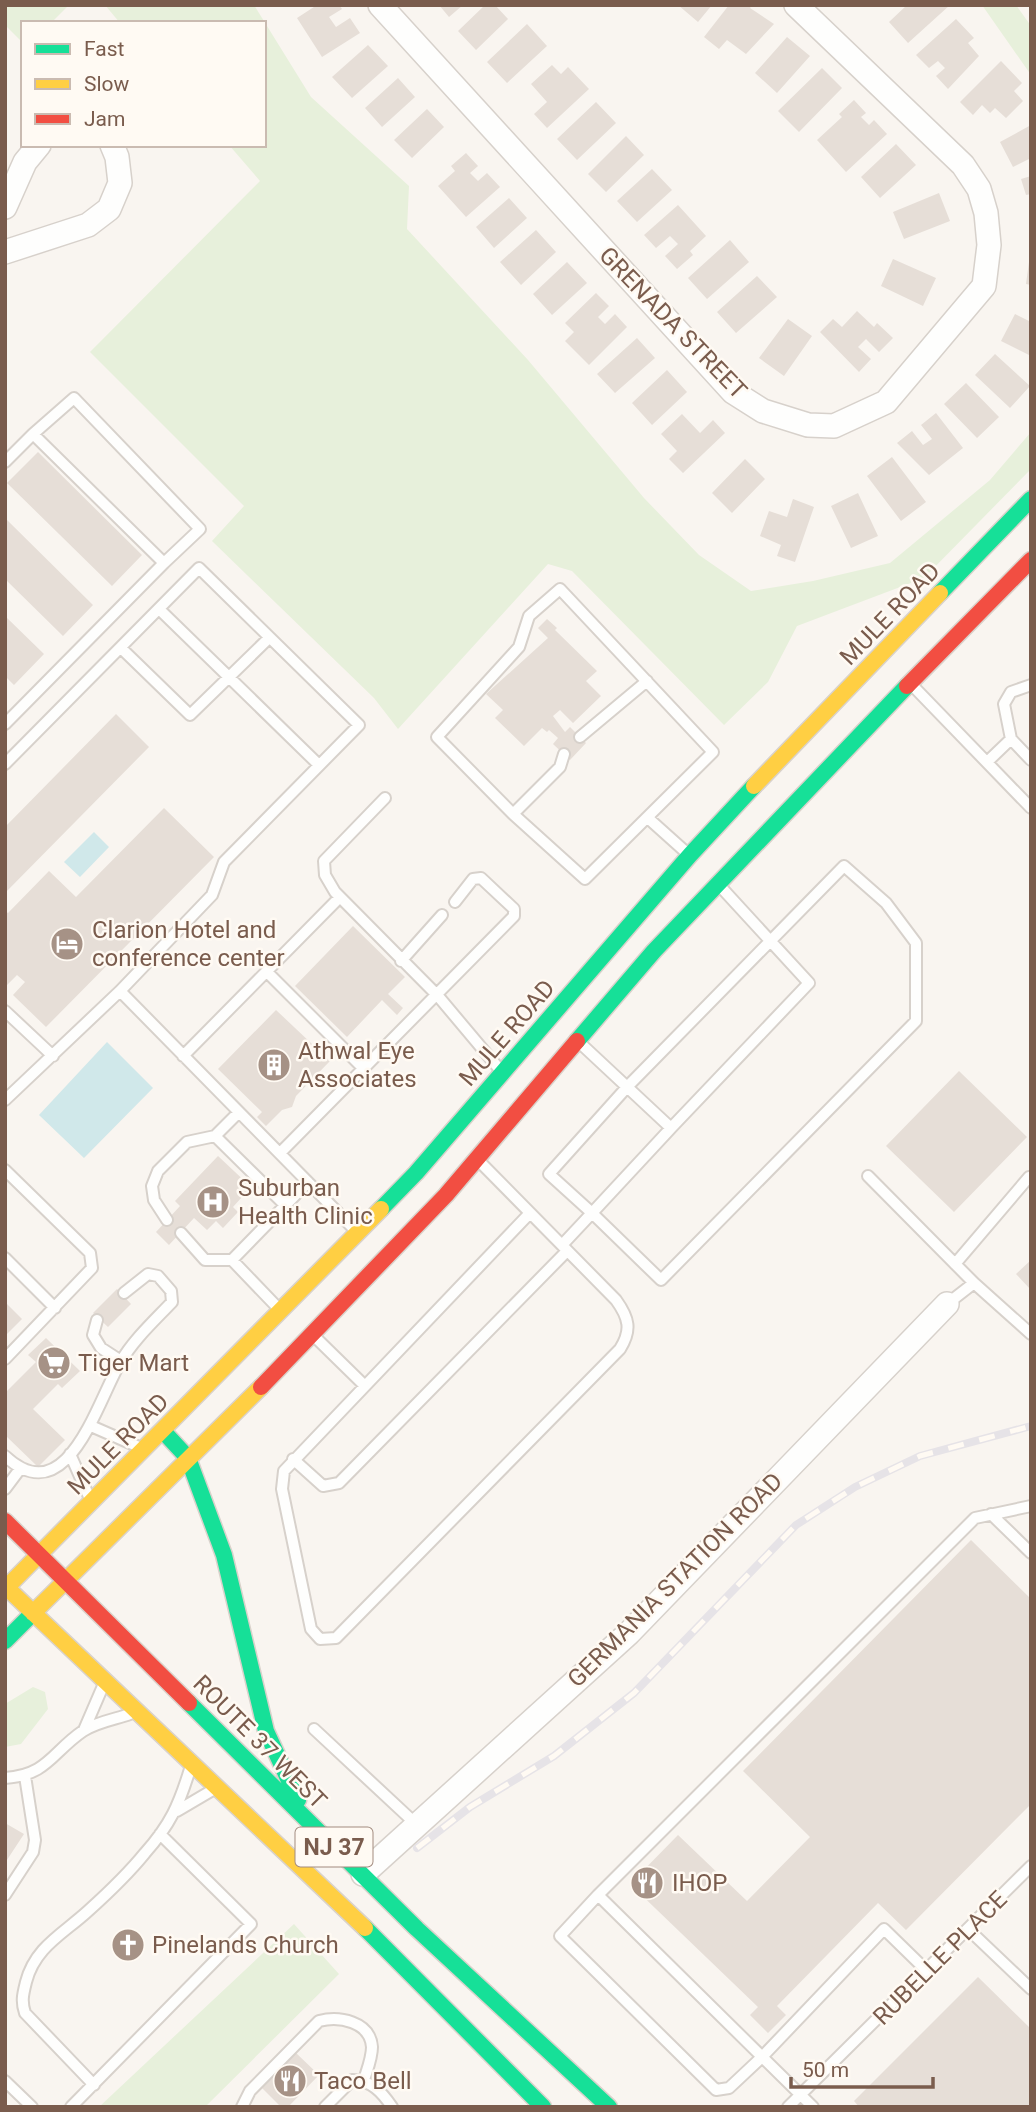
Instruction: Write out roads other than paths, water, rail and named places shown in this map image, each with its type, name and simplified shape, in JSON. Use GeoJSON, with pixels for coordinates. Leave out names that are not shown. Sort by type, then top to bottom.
{"type":"FeatureCollection","features":[{"type":"Feature","properties":{"kind":"main road","name":"MULE ROAD"},"geometry":{"type":"LineString","coordinates":[[5,1641],[313,1335],[372,1245],[463,1147],[578,1041],[624,984],[790,747],[1031,499]]}},
{"type":"Feature","properties":{"kind":"main road","name":"MULE ROAD"},"geometry":{"type":"LineString","coordinates":[[6,1586],[163,1432],[281,1311],[372,1245],[463,1147],[503,1073],[704,869],[909,682],[1031,560]]}},
{"type":"Feature","properties":{"kind":"main road"},"geometry":{"type":"LineString","coordinates":[[163,1432],[188,1458],[224,1555],[266,1731],[309,1822]]}},
{"type":"Feature","properties":{"kind":"main road","name":"ROUTE 37 WEST"},"geometry":{"type":"LineString","coordinates":[[5,1521],[417,1930],[609,2107]]}},
{"type":"Feature","properties":{"kind":"main road","name":"NJ 37"},"geometry":{"type":"LineString","coordinates":[[6,1586],[319,1881],[543,2107]]}},
{"type":"Feature","properties":{"kind":"street","name":"GRENADA STREET"},"geometry":{"type":"LineString","coordinates":[[380,5],[733,392],[763,411],[808,425],[834,426],[886,402],[984,286],[989,245],[986,213],[979,188],[963,165],[796,5]]}},
{"type":"Feature","properties":{"kind":"street"},"geometry":{"type":"LineString","coordinates":[[5,207],[25,162],[37,147]]}},
{"type":"Feature","properties":{"kind":"street"},"geometry":{"type":"LineString","coordinates":[[5,252],[88,225],[109,209],[120,183],[117,157],[113,147]]}},
{"type":"Feature","properties":{"kind":"street","name":"GERMANIA STATION ROAD"},"geometry":{"type":"LineString","coordinates":[[363,1874],[629,1633],[947,1304]]}},
{"type":"Feature","properties":{"kind":"lane"},"geometry":{"type":"LineString","coordinates":[[5,462],[74,398],[200,529],[5,724]]}},
{"type":"Feature","properties":{"kind":"lane"},"geometry":{"type":"LineString","coordinates":[[33,434],[164,564]]}},
{"type":"Feature","properties":{"kind":"lane"},"geometry":{"type":"LineString","coordinates":[[5,764],[199,568],[359,725],[224,862],[212,895],[120,991],[7,1096]]}},
{"type":"Feature","properties":{"kind":"lane"},"geometry":{"type":"LineString","coordinates":[[560,589],[713,752],[649,819],[585,879],[513,814],[437,737],[519,647],[529,616],[560,589]]}},
{"type":"Feature","properties":{"kind":"lane"},"geometry":{"type":"LineString","coordinates":[[159,609],[318,765]]}},
{"type":"Feature","properties":{"kind":"lane"},"geometry":{"type":"LineString","coordinates":[[121,648],[190,715],[269,638]]}},
{"type":"Feature","properties":{"kind":"lane"},"geometry":{"type":"LineString","coordinates":[[580,737],[646,681]]}},
{"type":"Feature","properties":{"kind":"lane"},"geometry":{"type":"LineString","coordinates":[[909,682],[1031,808]]}},
{"type":"Feature","properties":{"kind":"lane"},"geometry":{"type":"LineString","coordinates":[[1031,685],[1011,692],[1004,704],[1011,739],[1031,760]]}},
{"type":"Feature","properties":{"kind":"lane"},"geometry":{"type":"LineString","coordinates":[[987,762],[1011,739]]}},
{"type":"Feature","properties":{"kind":"lane"},"geometry":{"type":"LineString","coordinates":[[513,814],[560,767],[564,754]]}},
{"type":"Feature","properties":{"kind":"lane"},"geometry":{"type":"LineString","coordinates":[[385,798],[324,861],[326,875],[340,897],[438,996],[503,1073]]}},
{"type":"Feature","properties":{"kind":"lane"},"geometry":{"type":"LineString","coordinates":[[293,1459],[324,1486],[339,1483],[565,1248],[592,1213],[809,983],[704,869],[649,819]]}},
{"type":"Feature","properties":{"kind":"lane"},"geometry":{"type":"LineString","coordinates":[[844,866],[886,903],[916,943],[916,1021],[661,1279],[549,1174],[628,1086],[773,941],[844,866]]}},
{"type":"Feature","properties":{"kind":"lane"},"geometry":{"type":"LineString","coordinates":[[279,1153],[438,996],[514,916],[514,909],[481,878],[472,879],[455,902]]}},
{"type":"Feature","properties":{"kind":"lane"},"geometry":{"type":"LineString","coordinates":[[183,1056],[340,897]]}},
{"type":"Feature","properties":{"kind":"lane"},"geometry":{"type":"LineString","coordinates":[[401,961],[442,915]]}},
{"type":"Feature","properties":{"kind":"lane"},"geometry":{"type":"LineString","coordinates":[[267,971],[364,1069]]}},
{"type":"Feature","properties":{"kind":"lane"},"geometry":{"type":"LineString","coordinates":[[120,991],[372,1245]]}},
{"type":"Feature","properties":{"kind":"lane"},"geometry":{"type":"LineString","coordinates":[[5,1012],[53,1056]]}},
{"type":"Feature","properties":{"kind":"lane"},"geometry":{"type":"LineString","coordinates":[[578,1041],[671,1128]]}},
{"type":"Feature","properties":{"kind":"lane"},"geometry":{"type":"LineString","coordinates":[[167,1220],[154,1200],[154,1178],[187,1142],[215,1136],[239,1112]]}},
{"type":"Feature","properties":{"kind":"lane"},"geometry":{"type":"LineString","coordinates":[[215,1136],[285,1205]]}},
{"type":"Feature","properties":{"kind":"lane"},"geometry":{"type":"LineString","coordinates":[[463,1147],[530,1213],[565,1248],[627,1315],[628,1336],[620,1349],[336,1638],[320,1639],[311,1629],[282,1489],[284,1471],[530,1213]]}},
{"type":"Feature","properties":{"kind":"lane"},"geometry":{"type":"LineString","coordinates":[[5,1170],[90,1253],[92,1268],[5,1359]]}},
{"type":"Feature","properties":{"kind":"lane"},"geometry":{"type":"LineString","coordinates":[[868,1176],[974,1283],[1031,1334]]}},
{"type":"Feature","properties":{"kind":"lane"},"geometry":{"type":"LineString","coordinates":[[956,1264],[1029,1177]]}},
{"type":"Feature","properties":{"kind":"lane"},"geometry":{"type":"LineString","coordinates":[[181,1233],[205,1260],[232,1260],[308,1182]]}},
{"type":"Feature","properties":{"kind":"lane"},"geometry":{"type":"LineString","coordinates":[[5,1258],[55,1308]]}},
{"type":"Feature","properties":{"kind":"lane"},"geometry":{"type":"LineString","coordinates":[[232,1260],[281,1311]]}},
{"type":"Feature","properties":{"kind":"lane"},"geometry":{"type":"LineString","coordinates":[[5,1455],[20,1469],[41,1474],[58,1466],[91,1426],[121,1361],[172,1302],[172,1291],[158,1276],[148,1274],[124,1293]]}},
{"type":"Feature","properties":{"kind":"lane"},"geometry":{"type":"LineString","coordinates":[[947,1304],[974,1283]]}},
{"type":"Feature","properties":{"kind":"lane"},"geometry":{"type":"LineString","coordinates":[[97,1320],[93,1335],[101,1348],[121,1361]]}},
{"type":"Feature","properties":{"kind":"lane"},"geometry":{"type":"LineString","coordinates":[[313,1335],[364,1385]]}},
{"type":"Feature","properties":{"kind":"lane"},"geometry":{"type":"LineString","coordinates":[[91,1426],[145,1450]]}},
{"type":"Feature","properties":{"kind":"lane"},"geometry":{"type":"LineString","coordinates":[[70,1454],[92,1502]]}},
{"type":"Feature","properties":{"kind":"lane"},"geometry":{"type":"LineString","coordinates":[[5,1489],[20,1469]]}},
{"type":"Feature","properties":{"kind":"lane"},"geometry":{"type":"LineString","coordinates":[[926,1971],[884,1928],[762,2057],[729,2088],[716,2090],[560,1936],[975,1518],[1031,1506]]}},
{"type":"Feature","properties":{"kind":"lane"},"geometry":{"type":"LineString","coordinates":[[991,1514],[1031,1553]]}},
{"type":"Feature","properties":{"kind":"lane"},"geometry":{"type":"LineString","coordinates":[[84,1730],[105,1680]]}},
{"type":"Feature","properties":{"kind":"lane"},"geometry":{"type":"LineString","coordinates":[[5,1778],[25,1776],[44,1767],[84,1730],[137,1711]]}},
{"type":"Feature","properties":{"kind":"lane"},"geometry":{"type":"LineString","coordinates":[[314,1730],[417,1825]]}},
{"type":"Feature","properties":{"kind":"lane"},"geometry":{"type":"LineString","coordinates":[[94,2085],[25,2013],[21,2003],[28,1975],[37,1955],[48,1942],[113,1887],[160,1834],[177,1811],[192,1762]]}},
{"type":"Feature","properties":{"kind":"lane"},"geometry":{"type":"LineString","coordinates":[[5,1895],[33,1852],[35,1840],[25,1776]]}},
{"type":"Feature","properties":{"kind":"lane"},"geometry":{"type":"LineString","coordinates":[[177,1811],[218,1786]]}},
{"type":"Feature","properties":{"kind":"lane"},"geometry":{"type":"LineString","coordinates":[[71,2107],[251,1924],[160,1834]]}},
{"type":"Feature","properties":{"kind":"lane","name":"RUBELLE PLACE"},"geometry":{"type":"LineString","coordinates":[[788,2107],[1031,1866]]}},
{"type":"Feature","properties":{"kind":"lane"},"geometry":{"type":"LineString","coordinates":[[598,1895],[813,2107]]}},
{"type":"Feature","properties":{"kind":"lane"},"geometry":{"type":"LineString","coordinates":[[968,1929],[1031,1989]]}},
{"type":"Feature","properties":{"kind":"lane"},"geometry":{"type":"LineString","coordinates":[[242,2107],[250,2091],[319,2021],[328,2019],[351,2021],[369,2038],[372,2048],[364,2080]]}},
{"type":"Feature","properties":{"kind":"lane"},"geometry":{"type":"LineString","coordinates":[[325,2107],[352,2080],[364,2080],[373,2085],[392,2107]]}},
{"type":"Feature","properties":{"kind":"lane"},"geometry":{"type":"LineString","coordinates":[[5,2081],[32,2107]]}},
{"type":"Feature","properties":{"kind":"water"},"geometry":{"type":"Polygon","coordinates":[[[94,832],[109,847],[80,877],[64,862],[94,832]]]}},
{"type":"Feature","properties":{"kind":"water"},"geometry":{"type":"Polygon","coordinates":[[[107,1042],[153,1088],[84,1158],[39,1115],[107,1042]]]}},
{"type":"Feature","properties":{"kind":"railway"},"geometry":{"type":"LineString","coordinates":[[417,1848],[470,1807],[554,1756],[634,1693],[796,1525],[855,1487],[920,1456],[1031,1426]]}},
{"type":"Feature","properties":{"kind":"place","name":"Clarion Hotel and conference center"},"geometry":{"type":"Point","coordinates":[67,944]}},
{"type":"Feature","properties":{"kind":"place","name":"Athwal Eye Associates"},"geometry":{"type":"Point","coordinates":[274,1065]}},
{"type":"Feature","properties":{"kind":"place","name":"Suburban Health Clinic"},"geometry":{"type":"Point","coordinates":[213,1202]}},
{"type":"Feature","properties":{"kind":"place","name":"Tiger Mart"},"geometry":{"type":"Point","coordinates":[54,1363]}},
{"type":"Feature","properties":{"kind":"place","name":"IHOP"},"geometry":{"type":"Point","coordinates":[647,1883]}},
{"type":"Feature","properties":{"kind":"place","name":"Pinelands Church"},"geometry":{"type":"Point","coordinates":[128,1945]}},
{"type":"Feature","properties":{"kind":"place","name":"Taco Bell"},"geometry":{"type":"Point","coordinates":[290,2081]}}]}
